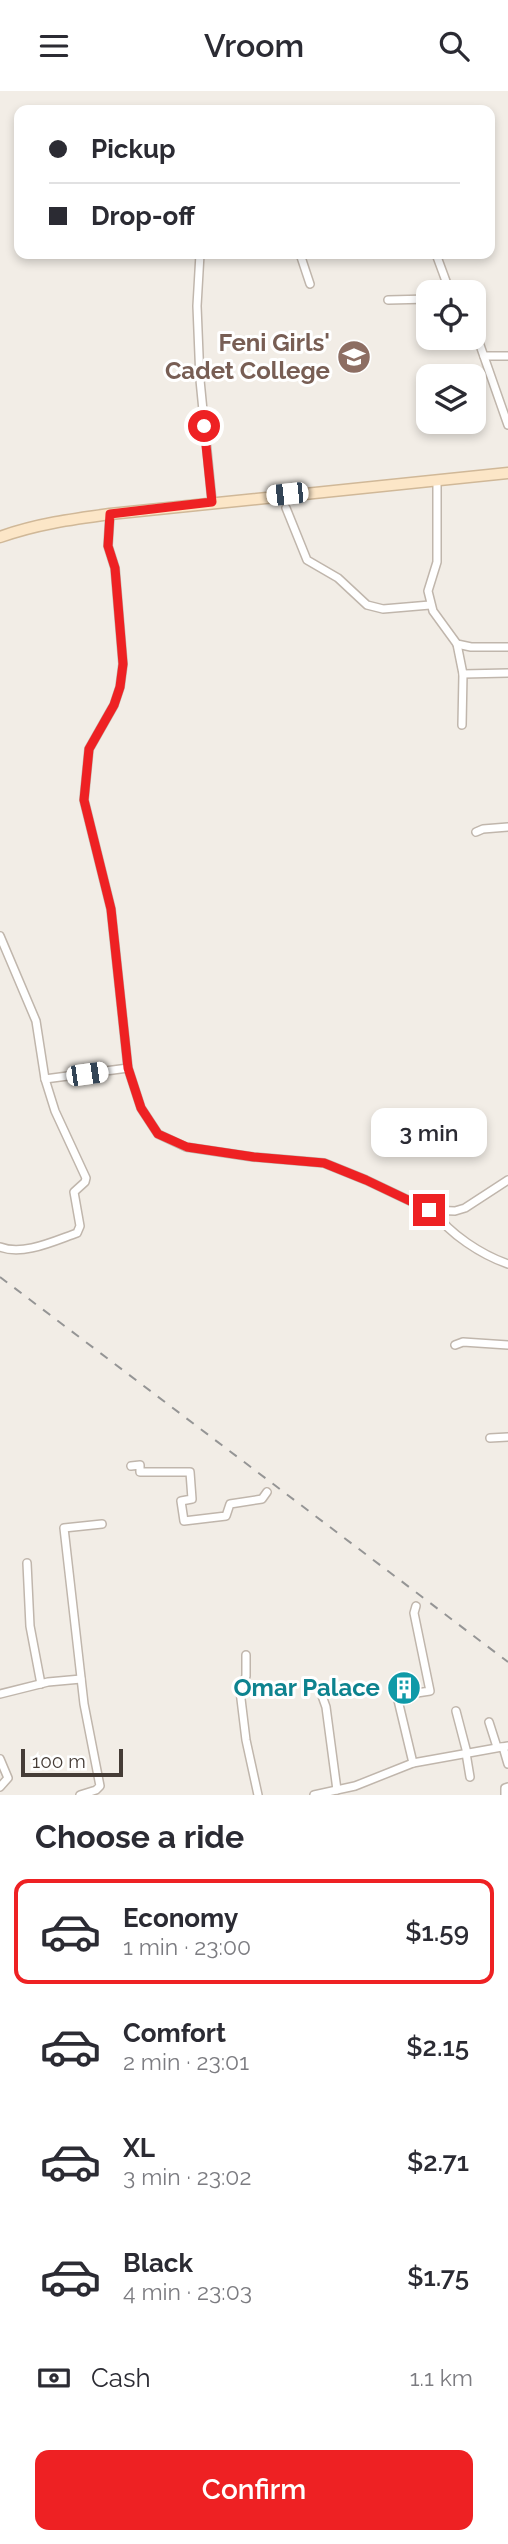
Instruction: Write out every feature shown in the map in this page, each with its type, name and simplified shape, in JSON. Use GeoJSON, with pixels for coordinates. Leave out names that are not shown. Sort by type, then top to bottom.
{"type":"FeatureCollection","features":[{"type":"Feature","properties":{"kind":"main road"},"geometry":{"type":"LineString","coordinates":[[0,537],[21,529],[110,514],[508,473]]}},
{"type":"Feature","properties":{"kind":"street"},"geometry":{"type":"LineString","coordinates":[[200,259],[197,306],[200,380],[212,502]]}},
{"type":"Feature","properties":{"kind":"street"},"geometry":{"type":"LineString","coordinates":[[302,259],[310,284]]}},
{"type":"Feature","properties":{"kind":"street"},"geometry":{"type":"LineString","coordinates":[[438,259],[446,280]]}},
{"type":"Feature","properties":{"kind":"street"},"geometry":{"type":"LineString","coordinates":[[388,300],[416,299]]}},
{"type":"Feature","properties":{"kind":"street"},"geometry":{"type":"LineString","coordinates":[[482,350],[508,425]]}},
{"type":"Feature","properties":{"kind":"street"},"geometry":{"type":"LineString","coordinates":[[484,356],[508,356]]}},
{"type":"Feature","properties":{"kind":"street"},"geometry":{"type":"LineString","coordinates":[[437,479],[437,562],[428,591],[430,605],[457,644],[463,674],[462,725]]}},
{"type":"Feature","properties":{"kind":"street"},"geometry":{"type":"LineString","coordinates":[[286,508],[307,560],[338,578],[367,605],[383,609],[430,605]]}},
{"type":"Feature","properties":{"kind":"street"},"geometry":{"type":"LineString","coordinates":[[110,514],[108,546],[115,568],[123,664],[114,705],[89,749],[84,800],[113,922],[128,1068],[141,1108],[158,1134],[187,1147],[254,1157],[324,1163],[434,1211],[466,1208],[508,1180]]}},
{"type":"Feature","properties":{"kind":"street"},"geometry":{"type":"LineString","coordinates":[[457,644],[471,647],[508,647]]}},
{"type":"Feature","properties":{"kind":"street"},"geometry":{"type":"LineString","coordinates":[[463,674],[508,673]]}},
{"type":"Feature","properties":{"kind":"street"},"geometry":{"type":"LineString","coordinates":[[476,832],[508,827]]}},
{"type":"Feature","properties":{"kind":"street"},"geometry":{"type":"LineString","coordinates":[[0,936],[36,1021],[45,1079],[55,1111],[86,1178],[74,1192],[80,1229],[77,1233],[23,1250],[0,1247]]}},
{"type":"Feature","properties":{"kind":"street"},"geometry":{"type":"LineString","coordinates":[[45,1079],[128,1068]]}},
{"type":"Feature","properties":{"kind":"street"},"geometry":{"type":"LineString","coordinates":[[434,1211],[442,1223],[475,1247],[508,1264]]}},
{"type":"Feature","properties":{"kind":"street"},"geometry":{"type":"LineString","coordinates":[[455,1345],[463,1342],[508,1345]]}},
{"type":"Feature","properties":{"kind":"street"},"geometry":{"type":"LineString","coordinates":[[490,1438],[508,1437]]}},
{"type":"Feature","properties":{"kind":"street"},"geometry":{"type":"LineString","coordinates":[[131,1466],[140,1465],[140,1472],[190,1472],[192,1499],[181,1501],[184,1521],[226,1516],[230,1504],[262,1499],[267,1492]]}},
{"type":"Feature","properties":{"kind":"street"},"geometry":{"type":"LineString","coordinates":[[80,1795],[100,1786],[90,1743],[81,1679],[64,1528],[102,1524]]}},
{"type":"Feature","properties":{"kind":"street"},"geometry":{"type":"LineString","coordinates":[[27,1563],[30,1626],[41,1683]]}},
{"type":"Feature","properties":{"kind":"street"},"geometry":{"type":"LineString","coordinates":[[413,1763],[397,1696],[430,1691],[414,1613],[416,1606]]}},
{"type":"Feature","properties":{"kind":"street"},"geometry":{"type":"LineString","coordinates":[[246,1655],[246,1676],[240,1690],[246,1740],[258,1795]]}},
{"type":"Feature","properties":{"kind":"street"},"geometry":{"type":"LineString","coordinates":[[0,1694],[41,1683],[81,1679]]}},
{"type":"Feature","properties":{"kind":"street"},"geometry":{"type":"LineString","coordinates":[[320,1690],[343,1791]]}},
{"type":"Feature","properties":{"kind":"street"},"geometry":{"type":"LineString","coordinates":[[456,1711],[470,1777]]}},
{"type":"Feature","properties":{"kind":"street"},"geometry":{"type":"LineString","coordinates":[[489,1722],[497,1747],[506,1747]]}},
{"type":"Feature","properties":{"kind":"street"},"geometry":{"type":"LineString","coordinates":[[314,1795],[343,1791],[413,1763],[506,1747]]}},
{"type":"Feature","properties":{"kind":"street"},"geometry":{"type":"LineString","coordinates":[[506,1747],[508,1764]]}},
{"type":"Feature","properties":{"kind":"street"},"geometry":{"type":"LineString","coordinates":[[0,1759],[8,1777],[0,1787]]}},
{"type":"Feature","properties":{"kind":"street"},"geometry":{"type":"LineString","coordinates":[[505,1795],[505,1788],[508,1787]]}},
{"type":"Feature","properties":{"kind":"railway"},"geometry":{"type":"LineString","coordinates":[[0,1277],[508,1662]]}},
{"type":"Feature","properties":{"kind":"place","name":"Feni Girls' Cadet College"},"geometry":{"type":"Point","coordinates":[354,357]}},
{"type":"Feature","properties":{"kind":"place","name":"Omar Palace"},"geometry":{"type":"Point","coordinates":[404,1688]}},
{"type":"Feature","properties":{"kind":"route"},"geometry":{"type":"LineString","coordinates":[[204,426],[212,502],[110,514],[108,546],[115,568],[123,664],[114,705],[89,749],[84,800],[111,909],[128,1068],[141,1108],[158,1134],[170,1140],[187,1147],[254,1157],[324,1163],[429,1210]]}}]}
